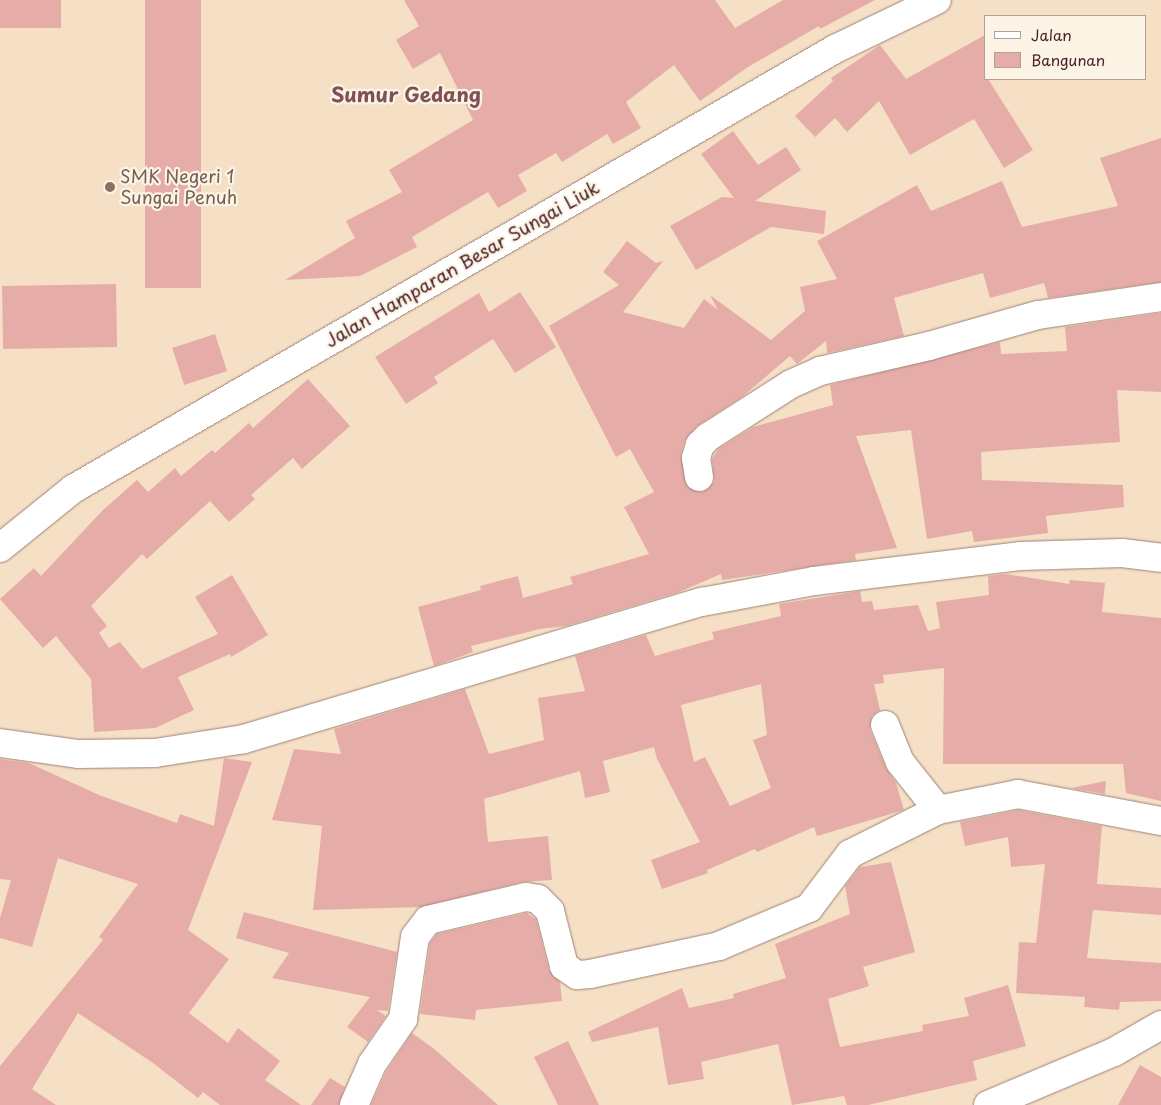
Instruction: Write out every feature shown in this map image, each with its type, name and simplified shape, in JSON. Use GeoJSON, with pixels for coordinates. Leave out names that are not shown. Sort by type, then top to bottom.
{"type":"FeatureCollection","features":[{"type":"Feature","properties":{"kind":"street","name":"Jalan Hamparan Besar Sungai Liuk"},"geometry":{"type":"LineString","coordinates":[[0,548],[73,489],[835,49],[937,0]]}},
{"type":"Feature","properties":{"kind":"street"},"geometry":{"type":"LineString","coordinates":[[699,477],[696,458],[700,445],[708,437],[791,384],[820,371],[929,346],[1038,315],[1161,297]]}},
{"type":"Feature","properties":{"kind":"street"},"geometry":{"type":"LineString","coordinates":[[0,743],[78,754],[155,753],[226,742],[702,602],[814,582],[1022,556],[1122,554],[1161,558]]}},
{"type":"Feature","properties":{"kind":"street"},"geometry":{"type":"LineString","coordinates":[[885,725],[900,762],[938,810]]}},
{"type":"Feature","properties":{"kind":"street"},"geometry":{"type":"LineString","coordinates":[[354,1105],[372,1064],[403,1019],[415,937],[428,920],[526,896],[538,899],[550,911],[564,966],[576,975],[590,974],[719,946],[809,908],[850,854],[938,810],[1018,794],[1161,821]]}},
{"type":"Feature","properties":{"kind":"street"},"geometry":{"type":"LineString","coordinates":[[988,1105],[1114,1052],[1161,1026]]}},
{"type":"Feature","properties":{"kind":"building"},"geometry":{"type":"Polygon","coordinates":[[[0,0],[61,0],[61,28],[0,28],[0,0]]]}},
{"type":"Feature","properties":{"kind":"building"},"geometry":{"type":"Polygon","coordinates":[[[145,0],[201,0],[201,288],[145,288],[145,0]]]}},
{"type":"Feature","properties":{"kind":"building"},"geometry":{"type":"Polygon","coordinates":[[[404,0],[715,0],[735,28],[783,0],[875,0],[820,29],[819,26],[748,67],[700,101],[674,65],[626,102],[641,128],[613,144],[607,134],[562,162],[556,153],[518,175],[527,191],[498,208],[488,192],[412,237],[417,247],[360,276],[285,280],[355,238],[346,221],[402,192],[389,170],[473,120],[440,53],[413,69],[396,40],[419,26],[404,0]]]}},
{"type":"Feature","properties":{"kind":"building"},"geometry":{"type":"Polygon","coordinates":[[[984,36],[984,80],[989,80],[1033,150],[1004,168],[974,119],[910,155],[879,101],[847,132],[835,118],[815,137],[795,116],[833,81],[831,78],[880,45],[906,79],[984,36]]]}},
{"type":"Feature","properties":{"kind":"building"},"geometry":{"type":"Polygon","coordinates":[[[733,131],[758,165],[786,147],[801,170],[755,201],[826,211],[824,234],[771,227],[696,270],[670,226],[722,197],[734,198],[701,154],[733,131]]]}},
{"type":"Feature","properties":{"kind":"building"},"geometry":{"type":"Polygon","coordinates":[[[1161,138],[1161,282],[1048,298],[1044,283],[990,298],[983,273],[894,298],[904,336],[827,353],[826,341],[797,364],[790,356],[742,397],[697,426],[685,440],[681,454],[687,486],[702,492],[714,482],[712,459],[718,449],[753,427],[833,405],[830,385],[1000,342],[1001,354],[1067,351],[1065,327],[1161,313],[1161,392],[1117,390],[1120,442],[981,452],[982,480],[1123,485],[1124,507],[1046,516],[1048,533],[974,542],[972,531],[927,539],[911,430],[856,436],[897,548],[855,554],[856,560],[722,580],[721,574],[679,592],[566,626],[540,629],[471,646],[473,652],[434,666],[418,607],[481,590],[480,586],[518,576],[523,598],[573,584],[570,577],[649,554],[624,507],[654,492],[630,449],[616,457],[549,326],[619,285],[603,272],[627,241],[656,263],[663,261],[623,312],[684,328],[704,299],[718,310],[710,295],[771,340],[805,311],[800,287],[837,279],[817,241],[917,185],[931,211],[1002,181],[1022,227],[1118,206],[1100,158],[1161,138]]]}},
{"type":"Feature","properties":{"kind":"building"},"geometry":{"type":"Polygon","coordinates":[[[116,284],[117,347],[3,349],[2,286],[116,284]]]}},
{"type":"Feature","properties":{"kind":"building"},"geometry":{"type":"Polygon","coordinates":[[[520,292],[556,347],[515,373],[493,339],[434,377],[438,383],[406,404],[375,357],[479,293],[489,312],[520,292]]]}},
{"type":"Feature","properties":{"kind":"building"},"geometry":{"type":"Polygon","coordinates":[[[215,334],[227,371],[184,385],[172,348],[215,334]]]}},
{"type":"Feature","properties":{"kind":"building"},"geometry":{"type":"Polygon","coordinates":[[[308,379],[350,426],[302,469],[293,458],[251,495],[255,499],[229,522],[210,501],[147,559],[142,554],[91,606],[107,626],[99,633],[109,648],[120,642],[142,669],[218,634],[195,597],[232,575],[268,635],[231,657],[230,654],[178,677],[194,710],[155,728],[94,732],[91,679],[56,636],[43,648],[0,599],[34,568],[41,576],[102,511],[137,480],[148,492],[175,468],[181,476],[212,450],[215,453],[249,423],[253,428],[308,379]]]}},
{"type":"Feature","properties":{"kind":"building"},"geometry":{"type":"Polygon","coordinates":[[[1006,574],[1069,584],[1070,580],[1105,583],[1102,612],[1161,618],[1161,801],[1126,793],[1123,764],[943,764],[944,668],[883,675],[884,683],[874,684],[880,710],[872,716],[870,730],[886,768],[896,783],[904,810],[817,836],[814,827],[757,852],[755,849],[707,870],[708,873],[662,889],[651,860],[700,842],[657,759],[654,747],[603,761],[610,792],[585,798],[580,771],[484,799],[488,842],[548,836],[552,880],[522,882],[422,907],[313,910],[322,826],[272,820],[294,749],[341,754],[334,729],[465,689],[489,754],[544,740],[538,698],[585,691],[575,656],[646,635],[655,656],[714,639],[712,632],[781,616],[779,604],[860,591],[862,602],[872,601],[874,610],[918,605],[928,631],[940,628],[936,602],[989,595],[988,576],[1006,574]],[[761,684],[681,705],[694,762],[705,757],[730,806],[771,788],[753,740],[767,735],[761,684]]]}},
{"type":"Feature","properties":{"kind":"building"},"geometry":{"type":"Polygon","coordinates":[[[224,758],[252,762],[188,930],[229,959],[189,1013],[228,1043],[238,1028],[280,1061],[265,1080],[301,1105],[220,1105],[203,1092],[198,1098],[153,1063],[78,1013],[32,1089],[56,1105],[0,1105],[0,1066],[103,940],[99,937],[138,884],[58,858],[32,947],[0,938],[0,918],[11,880],[0,879],[0,759],[29,763],[99,795],[177,823],[180,814],[214,826],[224,758]]]}},
{"type":"Feature","properties":{"kind":"building"},"geometry":{"type":"Polygon","coordinates":[[[1106,781],[1105,794],[1071,788],[1106,781]]]}},
{"type":"Feature","properties":{"kind":"building"},"geometry":{"type":"Polygon","coordinates":[[[1018,810],[1102,826],[1097,884],[1161,888],[1161,915],[1093,910],[1087,958],[1161,963],[1161,1001],[1120,1002],[1119,1010],[1084,1007],[1085,997],[1016,993],[1019,942],[1036,943],[1045,864],[1011,867],[1008,837],[965,846],[960,822],[1018,810]]]}},
{"type":"Feature","properties":{"kind":"building"},"geometry":{"type":"Polygon","coordinates":[[[891,862],[915,952],[863,967],[869,986],[828,999],[840,1047],[923,1031],[922,1025],[969,1016],[964,998],[1008,985],[1026,1046],[973,1061],[977,1080],[868,1105],[847,1105],[844,1096],[792,1105],[778,1044],[701,1062],[704,1079],[668,1085],[658,1027],[592,1042],[588,1032],[682,988],[689,1008],[734,998],[733,994],[786,978],[775,944],[850,914],[845,886],[860,867],[891,862]]]}},
{"type":"Feature","properties":{"kind":"building"},"geometry":{"type":"Polygon","coordinates":[[[244,912],[397,952],[388,1011],[377,1010],[386,1016],[368,1042],[347,1027],[370,997],[272,978],[289,953],[236,938],[244,912]]]}},
{"type":"Feature","properties":{"kind":"building"},"geometry":{"type":"Polygon","coordinates":[[[527,913],[536,919],[549,970],[560,982],[562,1001],[476,1010],[475,1020],[420,1014],[430,943],[437,934],[527,913]]]}},
{"type":"Feature","properties":{"kind":"building"},"geometry":{"type":"Polygon","coordinates":[[[412,1033],[433,1048],[498,1105],[371,1105],[386,1072],[412,1033]]]}},
{"type":"Feature","properties":{"kind":"building"},"geometry":{"type":"Polygon","coordinates":[[[568,1041],[599,1105],[558,1105],[534,1057],[568,1041]]]}},
{"type":"Feature","properties":{"kind":"building"},"geometry":{"type":"Polygon","coordinates":[[[1140,1065],[1161,1077],[1161,1105],[1118,1105],[1140,1065]]]}},
{"type":"Feature","properties":{"kind":"building"},"geometry":{"type":"Polygon","coordinates":[[[330,1078],[345,1087],[339,1105],[311,1105],[330,1078]]]}},
{"type":"Feature","properties":{"kind":"place","name":"SMK Negeri 1 Sungai Penuh"},"geometry":{"type":"Point","coordinates":[110,187]}},
{"type":"Feature","properties":{"kind":"district","name":"Sumur Gedang"},"geometry":{"type":"Point","coordinates":[406,94]}}]}
